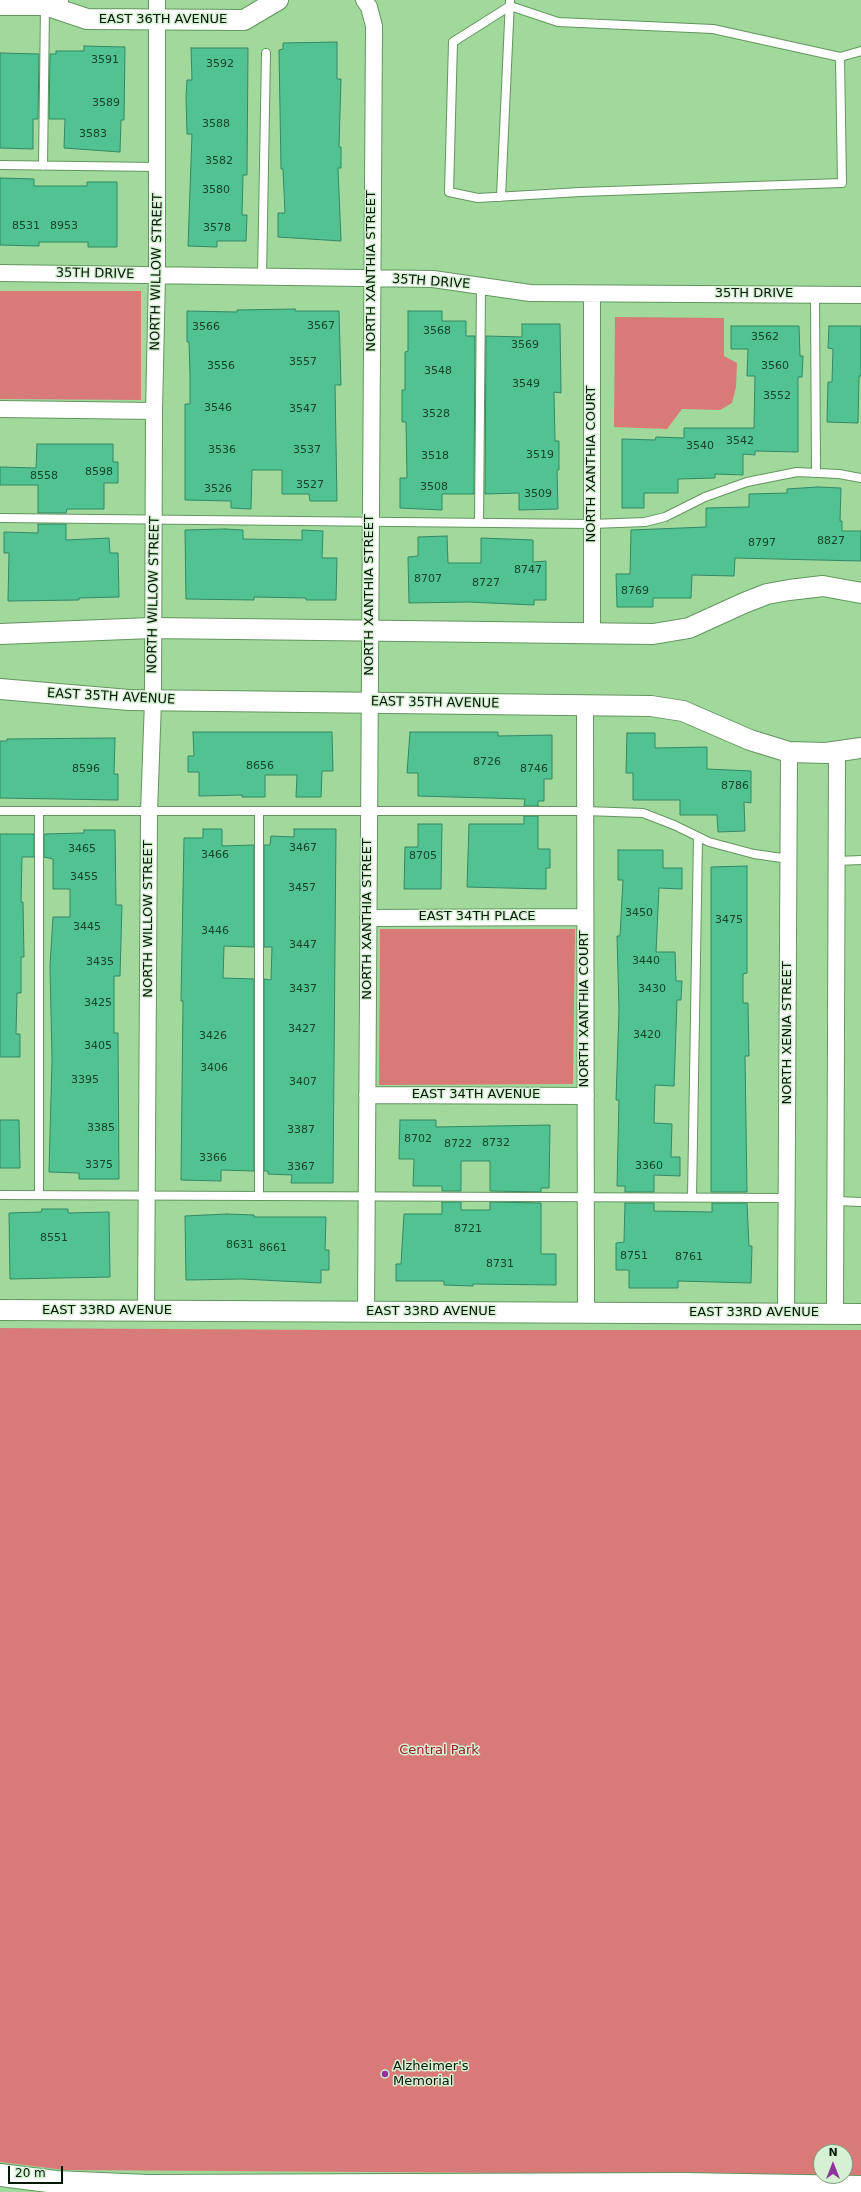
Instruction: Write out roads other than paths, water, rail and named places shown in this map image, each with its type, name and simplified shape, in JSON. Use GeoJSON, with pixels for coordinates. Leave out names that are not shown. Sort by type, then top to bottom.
{"type":"FeatureCollection","features":[{"type":"Feature","properties":{"kind":"main road"},"geometry":{"type":"LineString","coordinates":[[0,2176],[147,2189],[683,2184],[861,2187]]}},
{"type":"Feature","properties":{"kind":"street","name":"EAST 36TH AVENUE"},"geometry":{"type":"LineString","coordinates":[[0,5],[45,5],[64,0]]}},
{"type":"Feature","properties":{"kind":"street","name":"NORTH WILLOW STREET"},"geometry":{"type":"LineString","coordinates":[[146,1311],[150,812],[153,701],[152,628],[154,411],[158,167],[157,0]]}},
{"type":"Feature","properties":{"kind":"street","name":"EAST 36TH AVENUE"},"geometry":{"type":"LineString","coordinates":[[45,5],[87,19],[244,20],[278,0]]}},
{"type":"Feature","properties":{"kind":"street","name":"NORTH XANTHIA STREET"},"geometry":{"type":"LineString","coordinates":[[364,0],[369,7],[374,26],[366,1312]]}},
{"type":"Feature","properties":{"kind":"street","name":"35TH DRIVE"},"geometry":{"type":"LineString","coordinates":[[0,273],[433,280],[530,293],[861,295]]}},
{"type":"Feature","properties":{"kind":"street","name":"NORTH XANTHIA COURT"},"geometry":{"type":"LineString","coordinates":[[592,294],[592,633]]}},
{"type":"Feature","properties":{"kind":"street"},"geometry":{"type":"LineString","coordinates":[[0,409],[154,411]]}},
{"type":"Feature","properties":{"kind":"street"},"geometry":{"type":"LineString","coordinates":[[0,634],[152,628],[592,633],[671,632],[704,623],[767,594],[807,587],[841,589],[861,593]]}},
{"type":"Feature","properties":{"kind":"street","name":"EAST 35TH AVENUE"},"geometry":{"type":"LineString","coordinates":[[0,690],[153,701],[651,706],[672,708],[693,714],[750,740],[789,752],[837,752],[861,748]]}},
{"type":"Feature","properties":{"kind":"street","name":"NORTH XANTHIA COURT"},"geometry":{"type":"LineString","coordinates":[[585,705],[586,1313]]}},
{"type":"Feature","properties":{"kind":"street","name":"NORTH XENIA STREET"},"geometry":{"type":"LineString","coordinates":[[786,1314],[789,752]]}},
{"type":"Feature","properties":{"kind":"street"},"geometry":{"type":"LineString","coordinates":[[836,1314],[837,752]]}},
{"type":"Feature","properties":{"kind":"street","name":"EAST 34TH PLACE"},"geometry":{"type":"LineString","coordinates":[[368,918],[585,917]]}},
{"type":"Feature","properties":{"kind":"street","name":"EAST 34TH AVENUE"},"geometry":{"type":"LineString","coordinates":[[367,1095],[586,1096]]}},
{"type":"Feature","properties":{"kind":"street","name":"EAST 33RD AVENUE"},"geometry":{"type":"LineString","coordinates":[[0,1310],[861,1314]]}},
{"type":"Feature","properties":{"kind":"lane"},"geometry":{"type":"LineString","coordinates":[[510,3],[558,22],[713,29],[840,57],[861,51]]}},
{"type":"Feature","properties":{"kind":"lane"},"geometry":{"type":"LineString","coordinates":[[510,3],[453,42],[449,192],[478,198],[580,192],[842,183],[840,57]]}},
{"type":"Feature","properties":{"kind":"lane"},"geometry":{"type":"LineString","coordinates":[[501,197],[510,3]]}},
{"type":"Feature","properties":{"kind":"lane"},"geometry":{"type":"LineString","coordinates":[[43,166],[45,5]]}},
{"type":"Feature","properties":{"kind":"lane"},"geometry":{"type":"LineString","coordinates":[[262,277],[266,53]]}},
{"type":"Feature","properties":{"kind":"lane"},"geometry":{"type":"LineString","coordinates":[[0,165],[158,167]]}},
{"type":"Feature","properties":{"kind":"lane"},"geometry":{"type":"LineString","coordinates":[[479,523],[481,286]]}},
{"type":"Feature","properties":{"kind":"lane"},"geometry":{"type":"LineString","coordinates":[[815,295],[816,472]]}},
{"type":"Feature","properties":{"kind":"lane"},"geometry":{"type":"LineString","coordinates":[[0,518],[592,524],[645,522],[665,517],[706,497],[748,482],[797,472],[816,472],[861,478]]}},
{"type":"Feature","properties":{"kind":"lane"},"geometry":{"type":"LineString","coordinates":[[0,811],[585,811],[643,813],[709,842],[754,854],[789,859]]}},
{"type":"Feature","properties":{"kind":"lane"},"geometry":{"type":"LineString","coordinates":[[39,811],[39,1195]]}},
{"type":"Feature","properties":{"kind":"lane"},"geometry":{"type":"LineString","coordinates":[[259,812],[259,1196]]}},
{"type":"Feature","properties":{"kind":"lane"},"geometry":{"type":"LineString","coordinates":[[692,1197],[698,837]]}},
{"type":"Feature","properties":{"kind":"lane"},"geometry":{"type":"LineString","coordinates":[[837,861],[861,860]]}},
{"type":"Feature","properties":{"kind":"lane"},"geometry":{"type":"LineString","coordinates":[[0,1195],[787,1198]]}},
{"type":"Feature","properties":{"kind":"lane"},"geometry":{"type":"LineString","coordinates":[[836,1202],[861,1202]]}},
{"type":"Feature","properties":{"kind":"place","name":"Alzheimer's Memorial"},"geometry":{"type":"Point","coordinates":[385,2074]}},
{"type":"Feature","properties":{"kind":"park label","name":"Central Park"},"geometry":{"type":"Point","coordinates":[439,1751]}}]}
